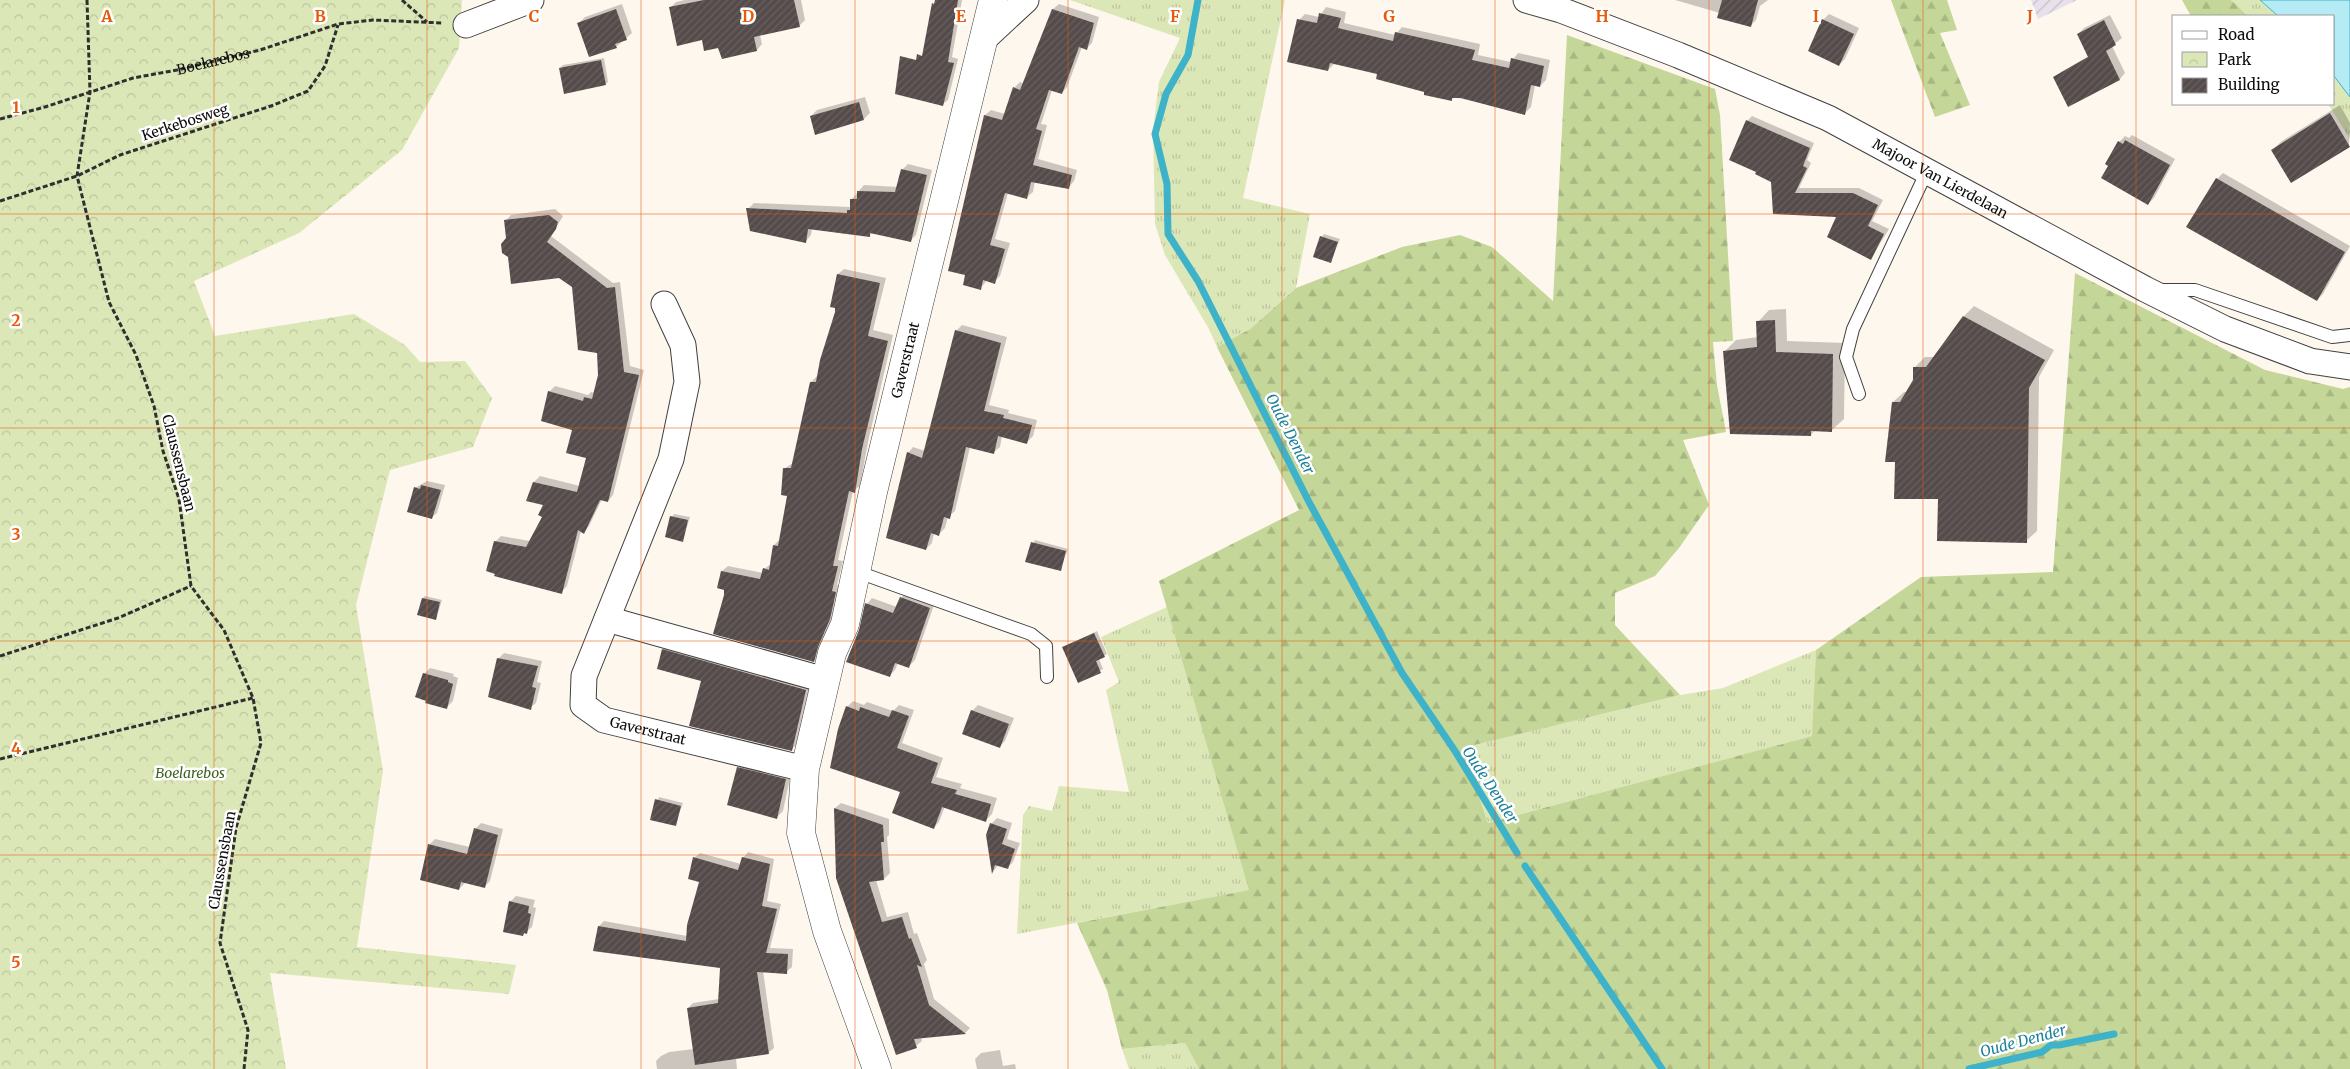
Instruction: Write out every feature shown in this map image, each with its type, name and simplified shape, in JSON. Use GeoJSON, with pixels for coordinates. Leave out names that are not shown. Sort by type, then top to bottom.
{"type":"FeatureCollection","features":[{"type":"Feature","properties":{"kind":"street"},"geometry":{"type":"LineString","coordinates":[[466,25],[531,0]]}},
{"type":"Feature","properties":{"kind":"street","name":"Gaverstraat"},"geometry":{"type":"LineString","coordinates":[[877,1069],[827,931],[801,833],[805,769],[832,653],[845,624],[855,571],[993,0]]}},
{"type":"Feature","properties":{"kind":"street"},"geometry":{"type":"LineString","coordinates":[[984,39],[1026,0]]}},
{"type":"Feature","properties":{"kind":"street","name":"Majoor Van Lierdelaan"},"geometry":{"type":"LineString","coordinates":[[1526,0],[1561,10],[1678,55],[1819,114],[2146,289],[2225,329],[2310,361],[2350,367]]}},
{"type":"Feature","properties":{"kind":"street","name":"Gaverstraat"},"geometry":{"type":"LineString","coordinates":[[664,304],[683,345],[687,382],[671,459],[584,676],[584,705],[604,720],[805,769]]}},
{"type":"Feature","properties":{"kind":"street"},"geometry":{"type":"LineString","coordinates":[[607,619],[825,680]]}},
{"type":"Feature","properties":{"kind":"lane"},"geometry":{"type":"LineString","coordinates":[[1859,394],[1846,358],[1853,329],[1927,171]]}},
{"type":"Feature","properties":{"kind":"lane"},"geometry":{"type":"LineString","coordinates":[[2146,289],[2195,290],[2332,337],[2350,335]]}},
{"type":"Feature","properties":{"kind":"lane"},"geometry":{"type":"LineString","coordinates":[[855,571],[1031,634],[1046,646],[1047,677]]}},
{"type":"Feature","properties":{"kind":"path","name":"Claussensbaan"},"geometry":{"type":"LineString","coordinates":[[87,0],[90,92],[77,176],[109,302],[136,355],[154,406],[163,451],[179,498],[191,586],[224,630],[253,698],[261,743],[236,828],[220,942],[248,1030],[244,1069]]}},
{"type":"Feature","properties":{"kind":"path","name":"Boelarebos"},"geometry":{"type":"LineString","coordinates":[[0,119],[133,78],[178,70],[260,50],[338,24],[373,20],[428,22],[402,0]]}},
{"type":"Feature","properties":{"kind":"path","name":"Kerkebosweg"},"geometry":{"type":"LineString","coordinates":[[0,201],[77,176],[120,155],[271,106],[308,91],[325,66],[338,24]]}},
{"type":"Feature","properties":{"kind":"path"},"geometry":{"type":"LineString","coordinates":[[0,656],[118,618],[191,586]]}},
{"type":"Feature","properties":{"kind":"path"},"geometry":{"type":"LineString","coordinates":[[0,759],[253,698]]}},
{"type":"Feature","properties":{"kind":"shaded area"},"geometry":{"type":"Polygon","coordinates":[[[2031,0],[2077,0],[2038,19],[2031,0]]]}},
{"type":"Feature","properties":{"kind":"green space","name":"Boelarebos"},"geometry":{"type":"Polygon","coordinates":[[[0,0],[462,0],[459,48],[402,150],[299,233],[194,281],[215,336],[354,314],[405,345],[420,362],[465,361],[492,398],[473,447],[390,470],[356,605],[383,771],[357,947],[516,965],[509,994],[270,973],[286,1069],[0,1069],[0,0]]]}},
{"type":"Feature","properties":{"kind":"green space"},"geometry":{"type":"Polygon","coordinates":[[[1070,0],[1285,0],[1243,198],[1310,214],[1296,288],[1250,329],[1217,347],[1209,329],[1165,255],[1155,224],[1153,130],[1159,82],[1180,38],[1070,0]]]}},
{"type":"Feature","properties":{"kind":"green space"},"geometry":{"type":"Polygon","coordinates":[[[1891,0],[1947,0],[1957,30],[1940,33],[1970,105],[1935,117],[1891,0]]]}},
{"type":"Feature","properties":{"kind":"green space"},"geometry":{"type":"Polygon","coordinates":[[[2182,0],[2231,0],[2247,15],[2190,15],[2182,0]]]}},
{"type":"Feature","properties":{"kind":"green space"},"geometry":{"type":"Polygon","coordinates":[[[2231,0],[2260,0],[2277,15],[2247,15],[2231,0]]]}},
{"type":"Feature","properties":{"kind":"green space"},"geometry":{"type":"Polygon","coordinates":[[[1567,35],[1715,89],[1720,115],[1733,341],[1713,342],[1717,385],[1726,432],[1683,440],[1709,505],[1679,548],[1655,576],[1615,593],[1615,625],[1680,695],[1462,748],[1488,823],[1812,736],[1816,650],[1921,577],[2053,572],[2075,273],[2265,370],[2343,389],[2350,387],[2350,1069],[1199,1069],[1185,1043],[1122,1049],[1107,990],[1077,923],[1249,890],[1159,581],[1299,510],[1217,347],[1250,329],[1296,288],[1402,247],[1460,235],[1492,247],[1553,301],[1567,35]]]}},
{"type":"Feature","properties":{"kind":"green space"},"geometry":{"type":"Polygon","coordinates":[[[2335,77],[2350,97],[2350,139],[2329,105],[2335,105],[2335,77]]]}},
{"type":"Feature","properties":{"kind":"green space"},"geometry":{"type":"Polygon","coordinates":[[[1167,607],[1250,890],[1017,934],[1023,815],[1029,806],[1052,811],[1059,786],[1129,792],[1106,690],[1119,682],[1101,637],[1167,607]]]}},
{"type":"Feature","properties":{"kind":"green space"},"geometry":{"type":"Polygon","coordinates":[[[1816,650],[1813,736],[1488,823],[1461,748],[1680,695],[1723,688],[1816,650]]]}},
{"type":"Feature","properties":{"kind":"green space"},"geometry":{"type":"Polygon","coordinates":[[[1185,1043],[1199,1069],[1129,1069],[1122,1049],[1185,1043]]]}},
{"type":"Feature","properties":{"kind":"water"},"geometry":{"type":"Polygon","coordinates":[[[2260,0],[2350,0],[2350,97],[2335,77],[2335,15],[2277,15],[2260,0]]]}},
{"type":"Feature","properties":{"kind":"building"},"geometry":{"type":"Polygon","coordinates":[[[704,0],[794,0],[800,27],[754,37],[757,51],[722,59],[718,48],[704,51],[702,40],[677,46],[669,7],[704,0]]]}},
{"type":"Feature","properties":{"kind":"building"},"geometry":{"type":"Polygon","coordinates":[[[935,0],[958,0],[948,62],[954,63],[943,106],[895,94],[900,56],[916,60],[917,54],[922,56],[932,3],[934,4],[935,0]]]}},
{"type":"Feature","properties":{"kind":"building"},"geometry":{"type":"Polygon","coordinates":[[[1722,0],[1758,0],[1751,27],[1717,18],[1722,0]]]}},
{"type":"Feature","properties":{"kind":"building"},"geometry":{"type":"Polygon","coordinates":[[[616,9],[627,40],[615,44],[617,48],[589,57],[577,23],[616,9]]]}},
{"type":"Feature","properties":{"kind":"building"},"geometry":{"type":"Polygon","coordinates":[[[1052,9],[1094,23],[1087,50],[1079,47],[1062,94],[1049,90],[1036,129],[1042,131],[1033,165],[1072,175],[1069,189],[1031,182],[1027,199],[1005,193],[990,245],[1005,249],[995,284],[983,280],[981,290],[963,285],[965,275],[948,271],[984,115],[1002,120],[1013,87],[1020,90],[1052,9]]]}},
{"type":"Feature","properties":{"kind":"building"},"geometry":{"type":"Polygon","coordinates":[[[1319,13],[1341,18],[1338,28],[1393,41],[1395,32],[1475,50],[1472,60],[1509,68],[1511,58],[1544,66],[1540,87],[1531,85],[1525,115],[1461,98],[1452,98],[1452,101],[1424,95],[1424,92],[1376,79],[1377,74],[1330,63],[1328,71],[1287,62],[1297,19],[1317,23],[1319,13]]]}},
{"type":"Feature","properties":{"kind":"building"},"geometry":{"type":"Polygon","coordinates":[[[1822,19],[1854,34],[1839,66],[1808,51],[1822,19]]]}},
{"type":"Feature","properties":{"kind":"building"},"geometry":{"type":"Polygon","coordinates":[[[2104,20],[2116,45],[2106,51],[2120,80],[2068,107],[2053,77],[2088,57],[2077,34],[2104,20]]]}},
{"type":"Feature","properties":{"kind":"building"},"geometry":{"type":"Polygon","coordinates":[[[601,60],[606,85],[564,94],[559,68],[601,60]]]}},
{"type":"Feature","properties":{"kind":"building"},"geometry":{"type":"Polygon","coordinates":[[[859,102],[864,120],[815,135],[810,116],[859,102]]]}},
{"type":"Feature","properties":{"kind":"building"},"geometry":{"type":"Polygon","coordinates":[[[2330,113],[2350,147],[2291,183],[2271,150],[2330,113]]]}},
{"type":"Feature","properties":{"kind":"building"},"geometry":{"type":"Polygon","coordinates":[[[1746,120],[1810,148],[1803,166],[1807,168],[1795,193],[1853,193],[1878,205],[1868,226],[1884,234],[1871,260],[1827,237],[1836,217],[1773,214],[1771,182],[1755,174],[1756,172],[1729,160],[1746,120]]]}},
{"type":"Feature","properties":{"kind":"building"},"geometry":{"type":"Polygon","coordinates":[[[2125,140],[2170,165],[2148,205],[2101,178],[2108,166],[2105,164],[2118,141],[2123,144],[2125,140]]]}},
{"type":"Feature","properties":{"kind":"building"},"geometry":{"type":"Polygon","coordinates":[[[901,169],[927,175],[911,242],[870,233],[870,237],[808,229],[806,243],[750,231],[746,208],[847,213],[847,210],[850,210],[850,199],[857,199],[857,191],[895,192],[901,169]]]}},
{"type":"Feature","properties":{"kind":"building"},"geometry":{"type":"Polygon","coordinates":[[[2216,178],[2345,252],[2317,301],[2186,227],[2216,178]]]}},
{"type":"Feature","properties":{"kind":"building"},"geometry":{"type":"Polygon","coordinates":[[[549,215],[558,222],[556,229],[547,242],[607,288],[615,287],[624,372],[639,375],[608,502],[600,500],[584,534],[578,530],[562,594],[494,576],[495,574],[486,571],[494,541],[526,547],[542,517],[538,515],[543,505],[526,501],[533,482],[577,492],[586,458],[566,453],[572,430],[541,421],[548,391],[583,401],[584,397],[592,399],[598,375],[597,353],[578,350],[572,287],[559,278],[511,284],[508,257],[502,253],[501,244],[506,238],[504,220],[549,215]]]}},
{"type":"Feature","properties":{"kind":"building"},"geometry":{"type":"Polygon","coordinates":[[[1320,236],[1338,242],[1331,263],[1313,257],[1320,236]]]}},
{"type":"Feature","properties":{"kind":"building"},"geometry":{"type":"Polygon","coordinates":[[[837,274],[880,283],[868,336],[888,341],[862,449],[855,493],[849,491],[833,566],[838,566],[832,591],[836,592],[830,619],[814,662],[713,634],[724,595],[724,590],[717,588],[721,571],[760,579],[763,568],[769,570],[773,545],[778,546],[787,496],[781,495],[783,468],[791,468],[810,382],[816,382],[820,360],[835,312],[835,308],[830,307],[837,274]]]}},
{"type":"Feature","properties":{"kind":"building"},"geometry":{"type":"Polygon","coordinates":[[[1963,316],[2045,360],[2029,388],[2027,543],[1937,541],[1938,499],[1894,499],[1895,462],[1885,462],[1892,402],[1900,402],[1913,380],[1913,367],[1926,367],[1963,316]]]}},
{"type":"Feature","properties":{"kind":"building"},"geometry":{"type":"Polygon","coordinates":[[[1775,320],[1776,352],[1833,354],[1832,432],[1811,431],[1811,436],[1730,434],[1723,351],[1757,347],[1756,321],[1775,320]]]}},
{"type":"Feature","properties":{"kind":"building"},"geometry":{"type":"Polygon","coordinates":[[[955,330],[1001,343],[984,411],[1004,415],[1003,418],[1032,425],[1027,444],[998,436],[994,454],[966,447],[950,519],[944,517],[939,536],[931,533],[926,550],[886,538],[907,452],[922,458],[955,330]]]}},
{"type":"Feature","properties":{"kind":"building"},"geometry":{"type":"Polygon","coordinates":[[[421,485],[441,490],[432,519],[407,512],[414,487],[420,489],[421,485]]]}},
{"type":"Feature","properties":{"kind":"building"},"geometry":{"type":"Polygon","coordinates":[[[670,516],[688,520],[683,542],[665,537],[670,516]]]}},
{"type":"Feature","properties":{"kind":"building"},"geometry":{"type":"Polygon","coordinates":[[[1031,542],[1066,551],[1061,571],[1025,562],[1031,542]]]}},
{"type":"Feature","properties":{"kind":"building"},"geometry":{"type":"Polygon","coordinates":[[[900,597],[930,608],[909,668],[895,663],[890,677],[846,662],[859,630],[865,603],[893,613],[900,597]]]}},
{"type":"Feature","properties":{"kind":"building"},"geometry":{"type":"Polygon","coordinates":[[[422,598],[440,602],[436,620],[417,615],[422,598]]]}},
{"type":"Feature","properties":{"kind":"building"},"geometry":{"type":"Polygon","coordinates":[[[1094,633],[1105,657],[1096,661],[1101,673],[1078,683],[1062,647],[1094,633]]]}},
{"type":"Feature","properties":{"kind":"building"},"geometry":{"type":"Polygon","coordinates":[[[662,649],[806,690],[792,751],[689,726],[701,681],[657,669],[662,649]]]}},
{"type":"Feature","properties":{"kind":"building"},"geometry":{"type":"Polygon","coordinates":[[[497,658],[538,666],[532,687],[536,688],[531,710],[488,697],[497,658]]]}},
{"type":"Feature","properties":{"kind":"building"},"geometry":{"type":"Polygon","coordinates":[[[423,673],[448,680],[448,682],[453,684],[447,709],[425,703],[426,701],[415,697],[423,673]]]}},
{"type":"Feature","properties":{"kind":"building"},"geometry":{"type":"Polygon","coordinates":[[[846,706],[859,711],[860,707],[889,717],[892,710],[909,716],[897,748],[938,763],[931,783],[957,790],[955,794],[991,804],[986,822],[942,807],[934,829],[892,813],[900,792],[830,768],[838,729],[846,706]]]}},
{"type":"Feature","properties":{"kind":"building"},"geometry":{"type":"Polygon","coordinates":[[[971,710],[1009,724],[1000,748],[962,734],[971,710]]]}},
{"type":"Feature","properties":{"kind":"building"},"geometry":{"type":"Polygon","coordinates":[[[737,767],[786,779],[777,819],[727,805],[737,767]]]}},
{"type":"Feature","properties":{"kind":"building"},"geometry":{"type":"Polygon","coordinates":[[[655,799],[681,806],[676,826],[650,820],[655,799]]]}},
{"type":"Feature","properties":{"kind":"building"},"geometry":{"type":"Polygon","coordinates":[[[834,808],[883,825],[884,842],[881,842],[884,880],[869,882],[882,922],[902,917],[909,939],[911,938],[922,967],[917,965],[929,1005],[966,1034],[914,1039],[917,1048],[896,1055],[836,878],[834,808]]]}},
{"type":"Feature","properties":{"kind":"building"},"geometry":{"type":"Polygon","coordinates":[[[990,823],[1007,829],[1002,844],[1015,849],[1008,869],[995,865],[992,874],[986,835],[990,823]]]}},
{"type":"Feature","properties":{"kind":"building"},"geometry":{"type":"Polygon","coordinates":[[[474,828],[498,835],[485,888],[461,882],[459,890],[420,880],[428,844],[467,854],[474,828]]]}},
{"type":"Feature","properties":{"kind":"building"},"geometry":{"type":"Polygon","coordinates":[[[693,857],[738,870],[742,857],[770,864],[762,906],[777,909],[766,953],[788,954],[787,974],[757,972],[769,1054],[695,1065],[687,1008],[718,1003],[720,968],[593,951],[598,926],[686,941],[687,925],[699,882],[688,879],[693,857]]]}},
{"type":"Feature","properties":{"kind":"building"},"geometry":{"type":"Polygon","coordinates":[[[509,901],[529,906],[528,913],[531,914],[527,934],[524,933],[523,936],[503,932],[509,901]]]}},
{"type":"Feature","properties":{"kind":"waterway","name":"Oude Dender"},"geometry":{"type":"LineString","coordinates":[[1198,0],[1188,55],[1166,94],[1155,134],[1167,184],[1168,234],[1198,281],[1309,502],[1402,673],[1455,751],[1517,853]]}},
{"type":"Feature","properties":{"kind":"waterway","name":"Oude Dender"},"geometry":{"type":"LineString","coordinates":[[1525,866],[1662,1069]]}},
{"type":"Feature","properties":{"kind":"waterway","name":"Oude Dender"},"geometry":{"type":"LineString","coordinates":[[1969,1069],[2042,1052],[2051,1045],[2114,1034]]}}]}
